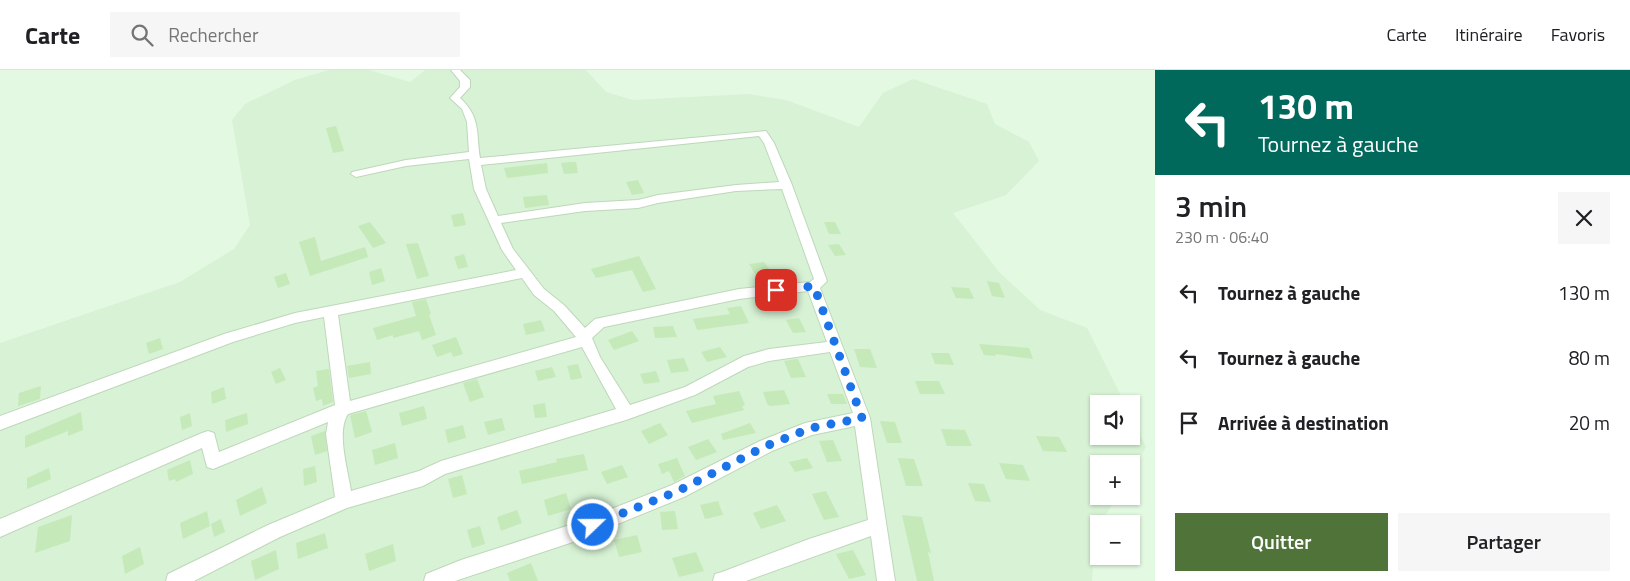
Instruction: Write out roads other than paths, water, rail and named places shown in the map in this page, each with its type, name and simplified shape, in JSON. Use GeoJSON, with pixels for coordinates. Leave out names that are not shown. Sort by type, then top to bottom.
{"type":"FeatureCollection","features":[{"type":"Feature","properties":{"kind":"street"},"geometry":{"type":"LineString","coordinates":[[455,70],[465,80],[465,87],[455,98],[466,108],[472,122],[480,189],[508,250],[539,292],[559,308],[585,338],[594,360],[626,413]]}},
{"type":"Feature","properties":{"kind":"street"},"geometry":{"type":"LineString","coordinates":[[0,528],[208,438],[213,462],[343,408],[579,342],[600,323],[739,294],[814,286],[821,281],[786,185],[762,133],[406,163],[356,174]]}},
{"type":"Feature","properties":{"kind":"street"},"geometry":{"type":"LineString","coordinates":[[494,220],[585,207],[638,204],[658,199],[736,188],[786,185]]}},
{"type":"Feature","properties":{"kind":"street"},"geometry":{"type":"LineString","coordinates":[[0,423],[229,338],[295,318],[524,273]]}},
{"type":"Feature","properties":{"kind":"street"},"geometry":{"type":"LineString","coordinates":[[814,286],[862,418],[886,581]]}},
{"type":"Feature","properties":{"kind":"street"},"geometry":{"type":"LineString","coordinates":[[330,310],[343,408],[336,419],[334,434],[344,501]]}},
{"type":"Feature","properties":{"kind":"street"},"geometry":{"type":"LineString","coordinates":[[176,581],[274,531],[320,513],[344,501],[423,478],[441,468],[626,413],[690,391],[744,362],[769,355],[836,346]]}},
{"type":"Feature","properties":{"kind":"street"},"geometry":{"type":"LineString","coordinates":[[433,581],[460,569],[576,532],[669,495],[766,446],[811,428],[862,418]]}},
{"type":"Feature","properties":{"kind":"street"},"geometry":{"type":"LineString","coordinates":[[722,581],[809,548],[879,525]]}}]}
